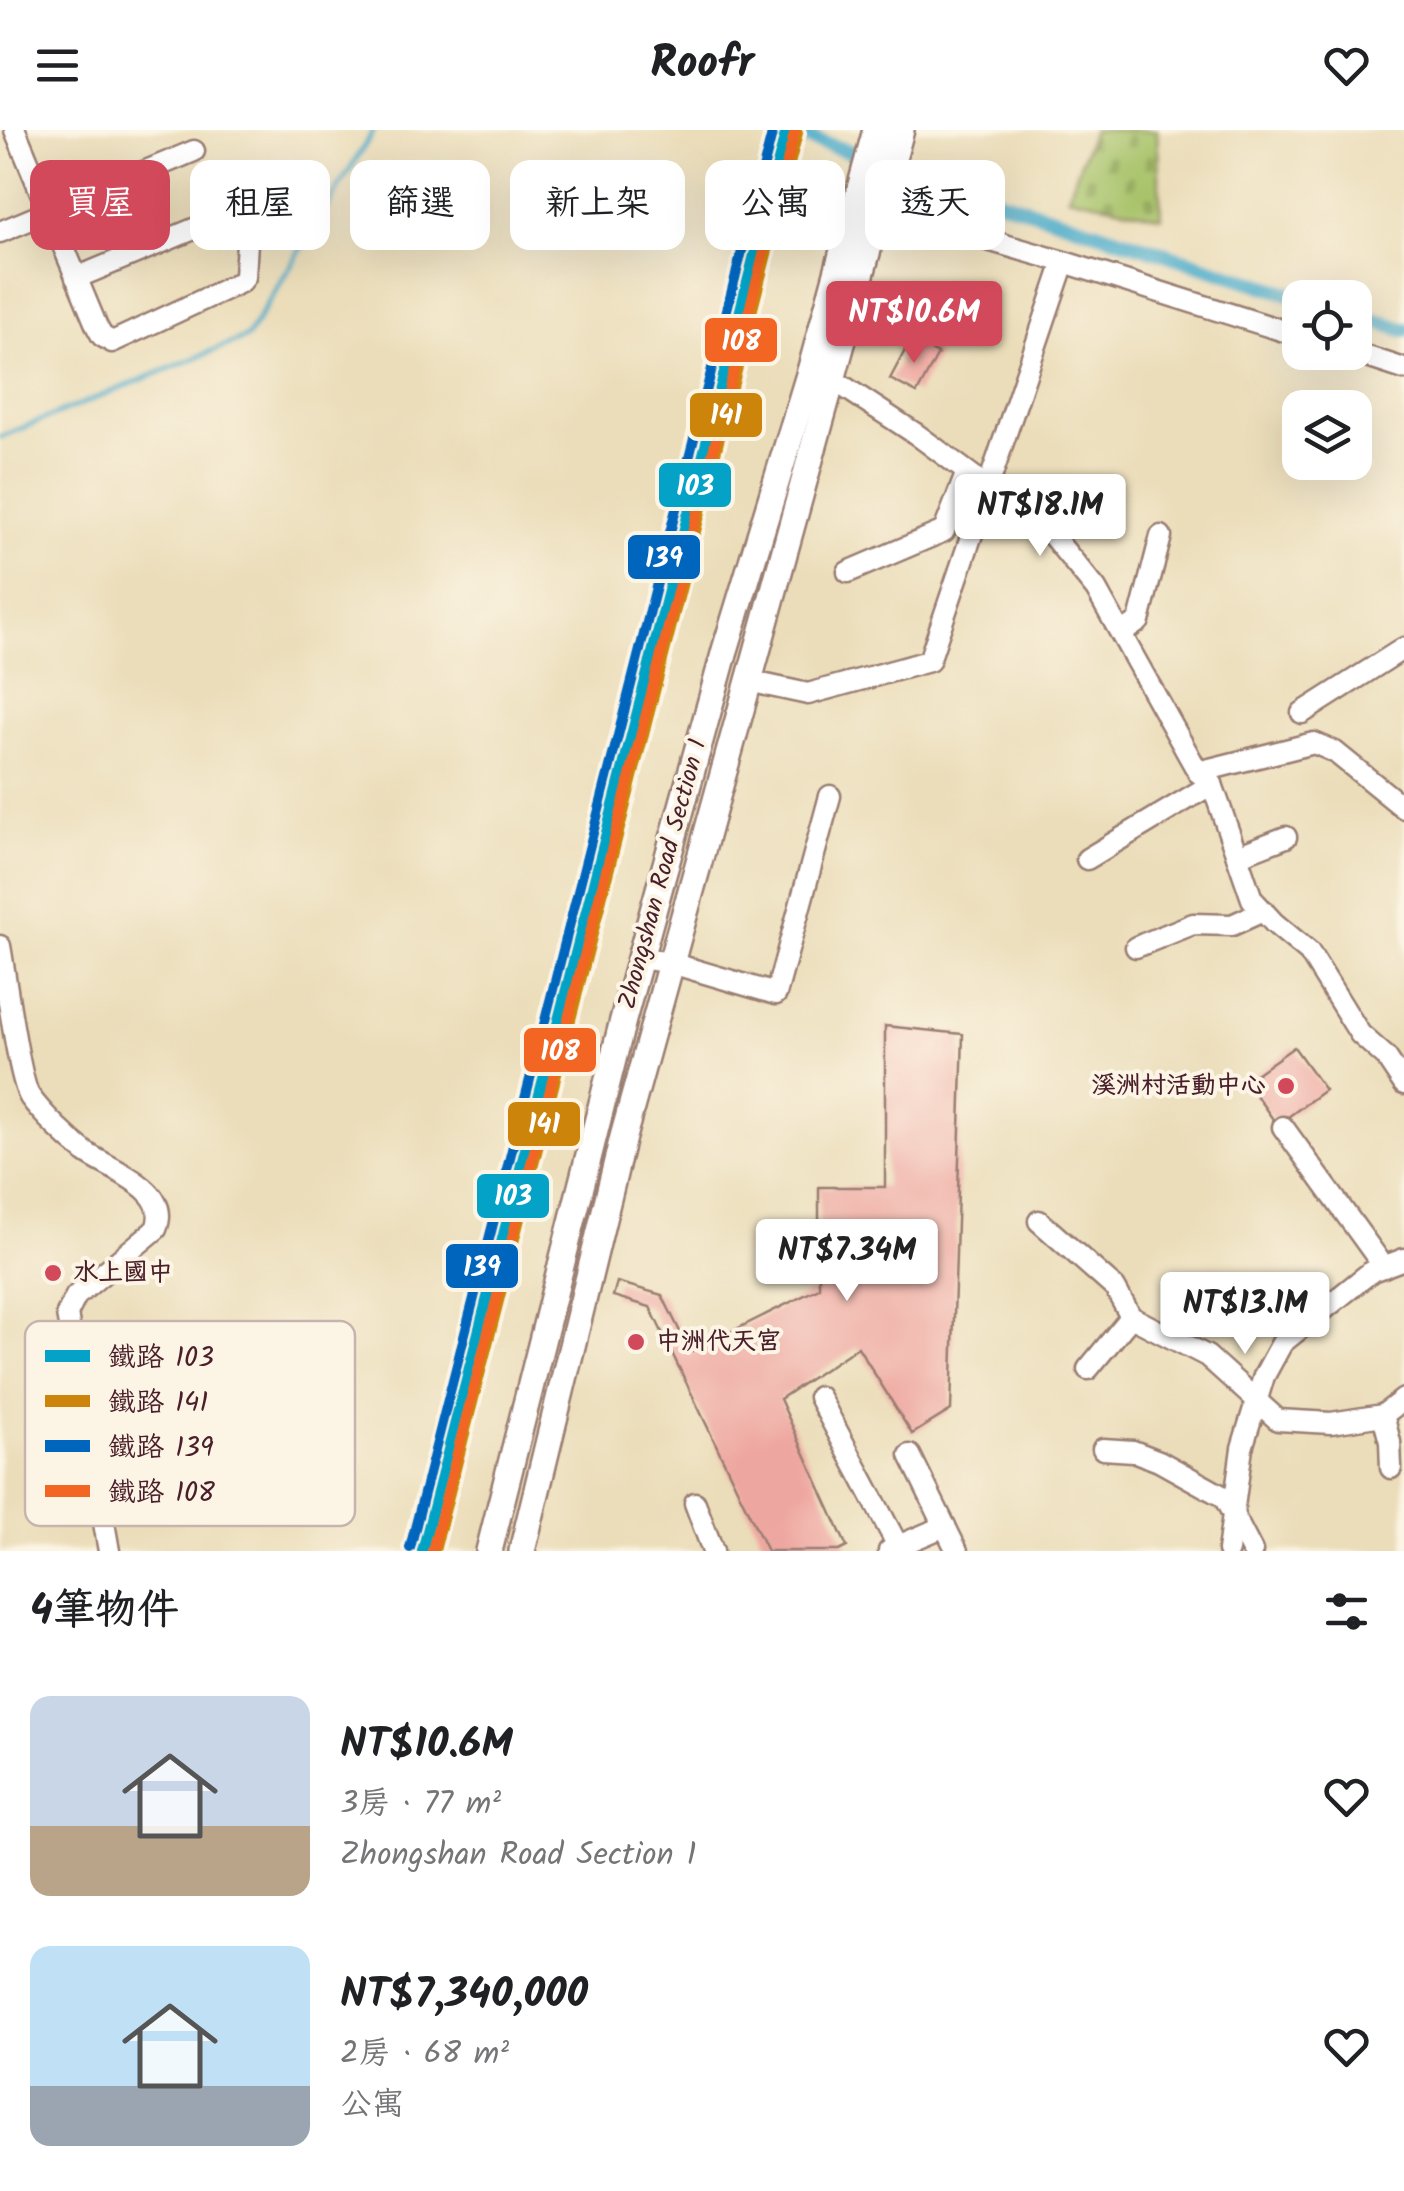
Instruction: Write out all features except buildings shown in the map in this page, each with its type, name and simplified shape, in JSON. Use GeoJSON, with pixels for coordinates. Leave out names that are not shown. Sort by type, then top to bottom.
{"type":"FeatureCollection","features":[{"type":"Feature","properties":{"kind":"main road"},"geometry":{"type":"LineString","coordinates":[[873,160],[876,130]]}},
{"type":"Feature","properties":{"kind":"main road"},"geometry":{"type":"LineString","coordinates":[[888,160],[901,130]]}},
{"type":"Feature","properties":{"kind":"main road","name":"Zhongshan Road Section 1"},"geometry":{"type":"LineString","coordinates":[[522,1551],[622,1137],[748,680],[865,217]]}},
{"type":"Feature","properties":{"kind":"main road","name":"Zhongshan Road Section 1"},"geometry":{"type":"LineString","coordinates":[[490,1551],[640,958],[725,650],[823,372]]}},
{"type":"Feature","properties":{"kind":"street"},"geometry":{"type":"LineString","coordinates":[[15,130],[30,167]]}},
{"type":"Feature","properties":{"kind":"street"},"geometry":{"type":"LineString","coordinates":[[170,161],[194,151]]}},
{"type":"Feature","properties":{"kind":"street"},"geometry":{"type":"LineString","coordinates":[[64,250],[76,278],[102,336],[112,342],[241,282],[249,206],[76,278]]}},
{"type":"Feature","properties":{"kind":"street"},"geometry":{"type":"LineString","coordinates":[[0,232],[30,220]]}},
{"type":"Feature","properties":{"kind":"street"},"geometry":{"type":"LineString","coordinates":[[1005,245],[1282,330]]}},
{"type":"Feature","properties":{"kind":"street"},"geometry":{"type":"LineString","coordinates":[[748,680],[808,694],[930,661],[1064,262]]}},
{"type":"Feature","properties":{"kind":"street"},"geometry":{"type":"LineString","coordinates":[[1372,359],[1404,369]]}},
{"type":"Feature","properties":{"kind":"street"},"geometry":{"type":"LineString","coordinates":[[823,372],[1052,534],[1096,588],[1205,778],[1252,899],[1309,952],[1360,1034],[1386,1057],[1404,1084]]}},
{"type":"Feature","properties":{"kind":"street"},"geometry":{"type":"LineString","coordinates":[[848,572],[944,531],[967,472]]}},
{"type":"Feature","properties":{"kind":"street"},"geometry":{"type":"LineString","coordinates":[[1122,634],[1138,620],[1161,536]]}},
{"type":"Feature","properties":{"kind":"street"},"geometry":{"type":"LineString","coordinates":[[1302,713],[1404,648]]}},
{"type":"Feature","properties":{"kind":"street"},"geometry":{"type":"LineString","coordinates":[[1087,859],[1205,778],[1314,743],[1335,752],[1404,808]]}},
{"type":"Feature","properties":{"kind":"street"},"geometry":{"type":"LineString","coordinates":[[640,958],[671,962],[776,994],[830,796]]}},
{"type":"Feature","properties":{"kind":"street"},"geometry":{"type":"LineString","coordinates":[[1237,856],[1286,837]]}},
{"type":"Feature","properties":{"kind":"street"},"geometry":{"type":"LineString","coordinates":[[1136,947],[1192,924],[1232,925],[1263,911]]}},
{"type":"Feature","properties":{"kind":"street"},"geometry":{"type":"LineString","coordinates":[[0,946],[29,1096],[84,1151],[145,1188],[159,1206],[156,1229],[76,1296],[67,1314],[68,1321]]}},
{"type":"Feature","properties":{"kind":"street"},"geometry":{"type":"LineString","coordinates":[[1228,1551],[1242,1448],[1264,1376],[1282,1343],[1372,1271],[1394,1263],[1283,1127]]}},
{"type":"Feature","properties":{"kind":"street"},"geometry":{"type":"LineString","coordinates":[[1039,1220],[1114,1288],[1131,1317],[1207,1356],[1278,1420],[1331,1423],[1383,1415],[1404,1399]]}},
{"type":"Feature","properties":{"kind":"street"},"geometry":{"type":"LineString","coordinates":[[1088,1369],[1131,1317]]}},
{"type":"Feature","properties":{"kind":"street"},"geometry":{"type":"LineString","coordinates":[[819,1397],[894,1548],[945,1526]]}},
{"type":"Feature","properties":{"kind":"street"},"geometry":{"type":"LineString","coordinates":[[1383,1415],[1390,1442],[1390,1468]]}},
{"type":"Feature","properties":{"kind":"street"},"geometry":{"type":"LineString","coordinates":[[1102,1448],[1133,1450],[1224,1497],[1252,1551]]}},
{"type":"Feature","properties":{"kind":"street"},"geometry":{"type":"LineString","coordinates":[[910,1455],[957,1551]]}},
{"type":"Feature","properties":{"kind":"street"},"geometry":{"type":"LineString","coordinates":[[694,1502],[713,1551]]}},
{"type":"Feature","properties":{"kind":"street"},"geometry":{"type":"LineString","coordinates":[[105,1526],[109,1551]]}},
{"type":"Feature","properties":{"kind":"green space"},"geometry":{"type":"Polygon","coordinates":[[[1093,130],[1157,130],[1161,217],[1068,196],[1093,130]]]}},
{"type":"Feature","properties":{"kind":"waterway"},"geometry":{"type":"LineString","coordinates":[[0,437],[247,337],[374,130]]}},
{"type":"Feature","properties":{"kind":"waterway"},"geometry":{"type":"LineString","coordinates":[[783,130],[860,155]]}},
{"type":"Feature","properties":{"kind":"waterway"},"geometry":{"type":"LineString","coordinates":[[1005,202],[1282,292]]}},
{"type":"Feature","properties":{"kind":"waterway"},"geometry":{"type":"LineString","coordinates":[[1372,320],[1404,330]]}},
{"type":"Feature","properties":{"kind":"rail line","name":"139"},"geometry":{"type":"LineString","coordinates":[[410,1548],[773,130]]}},
{"type":"Feature","properties":{"kind":"rail line","name":"103"},"geometry":{"type":"LineString","coordinates":[[422,1551],[786,130]]}},
{"type":"Feature","properties":{"kind":"rail line","name":"108"},"geometry":{"type":"LineString","coordinates":[[432,1551],[795,130]]}},
{"type":"Feature","properties":{"kind":"rail line","name":"141"},"geometry":{"type":"LineString","coordinates":[[435,1551],[798,133]]}},
{"type":"Feature","properties":{"kind":"place","name":"溪洲村活動中心"},"geometry":{"type":"Point","coordinates":[1286,1086]}},
{"type":"Feature","properties":{"kind":"place","name":"水上國中"},"geometry":{"type":"Point","coordinates":[53,1273]}},
{"type":"Feature","properties":{"kind":"place","name":"中洲代天宮"},"geometry":{"type":"Point","coordinates":[636,1342]}}]}
